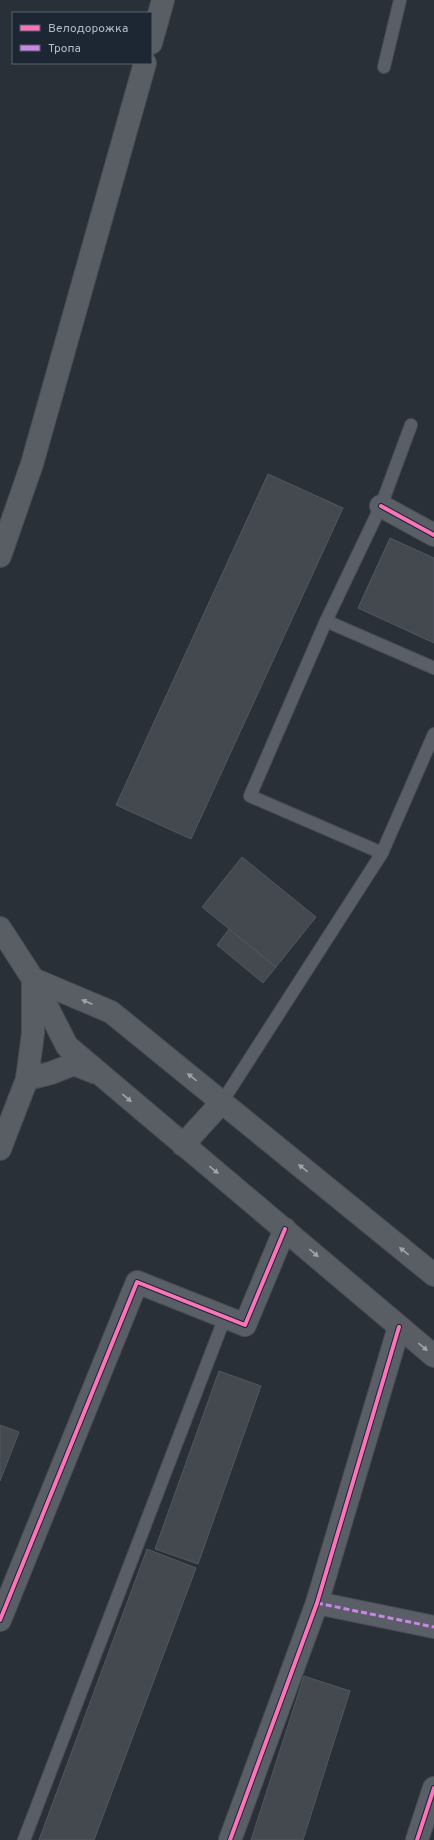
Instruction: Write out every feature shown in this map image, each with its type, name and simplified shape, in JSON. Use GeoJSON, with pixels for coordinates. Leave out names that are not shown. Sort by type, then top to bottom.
{"type":"FeatureCollection","features":[{"type":"Feature","properties":{"kind":"main road"},"geometry":{"type":"LineString","coordinates":[[152,39],[163,0]]}},
{"type":"Feature","properties":{"kind":"main road"},"geometry":{"type":"LineString","coordinates":[[0,556],[32,464],[145,64]]}},
{"type":"Feature","properties":{"kind":"main road"},"geometry":{"type":"LineString","coordinates":[[0,928],[33,979],[67,1046],[434,1356]]}},
{"type":"Feature","properties":{"kind":"main road"},"geometry":{"type":"LineString","coordinates":[[33,979],[111,1012],[434,1275]]}},
{"type":"Feature","properties":{"kind":"main road"},"geometry":{"type":"LineString","coordinates":[[0,1149],[27,1078],[33,1033],[33,979]]}},
{"type":"Feature","properties":{"kind":"main road"},"geometry":{"type":"LineString","coordinates":[[27,1078],[51,1073],[74,1064],[98,1073]]}},
{"type":"Feature","properties":{"kind":"main road"},"geometry":{"type":"LineString","coordinates":[[184,1145],[222,1102]]}},
{"type":"Feature","properties":{"kind":"street"},"geometry":{"type":"LineString","coordinates":[[380,506],[434,535]]}},
{"type":"Feature","properties":{"kind":"street"},"geometry":{"type":"LineString","coordinates":[[0,1620],[137,1282],[245,1325],[285,1229]]}},
{"type":"Feature","properties":{"kind":"street"},"geometry":{"type":"LineString","coordinates":[[230,1840],[317,1603],[399,1327]]}},
{"type":"Feature","properties":{"kind":"street"},"geometry":{"type":"LineString","coordinates":[[317,1603],[434,1627]]}},
{"type":"Feature","properties":{"kind":"street"},"geometry":{"type":"LineString","coordinates":[[416,1840],[434,1788]]}},
{"type":"Feature","properties":{"kind":"lane"},"geometry":{"type":"LineString","coordinates":[[384,67],[400,0]]}},
{"type":"Feature","properties":{"kind":"lane"},"geometry":{"type":"LineString","coordinates":[[382,853],[250,796],[326,622],[380,506],[411,425]]}},
{"type":"Feature","properties":{"kind":"lane"},"geometry":{"type":"LineString","coordinates":[[326,622],[434,668]]}},
{"type":"Feature","properties":{"kind":"lane"},"geometry":{"type":"LineString","coordinates":[[222,1102],[382,853],[434,734]]}},
{"type":"Feature","properties":{"kind":"lane"},"geometry":{"type":"LineString","coordinates":[[24,1840],[225,1317]]}},
{"type":"Feature","properties":{"kind":"building"},"geometry":{"type":"Polygon","coordinates":[[[268,474],[343,508],[191,839],[116,805],[268,474]]]}},
{"type":"Feature","properties":{"kind":"building"},"geometry":{"type":"Polygon","coordinates":[[[390,538],[434,558],[434,643],[358,608],[390,538]]]}},
{"type":"Feature","properties":{"kind":"building"},"geometry":{"type":"Polygon","coordinates":[[[242,857],[316,917],[276,967],[202,907],[242,857]]]}},
{"type":"Feature","properties":{"kind":"building"},"geometry":{"type":"Polygon","coordinates":[[[229,929],[276,967],[263,983],[217,945],[229,929]]]}},
{"type":"Feature","properties":{"kind":"building"},"geometry":{"type":"Polygon","coordinates":[[[219,1371],[261,1386],[198,1564],[155,1549],[219,1371]]]}},
{"type":"Feature","properties":{"kind":"building"},"geometry":{"type":"Polygon","coordinates":[[[0,1425],[19,1432],[0,1481],[0,1425]]]}},
{"type":"Feature","properties":{"kind":"building"},"geometry":{"type":"Polygon","coordinates":[[[147,1549],[196,1568],[94,1840],[39,1840],[147,1549]]]}},
{"type":"Feature","properties":{"kind":"building"},"geometry":{"type":"Polygon","coordinates":[[[304,1676],[350,1691],[303,1840],[251,1840],[304,1676]]]}},
{"type":"Feature","properties":{"kind":"marked path"},"geometry":{"type":"LineString","coordinates":[[317,1603],[434,1627]]}},
{"type":"Feature","properties":{"kind":"cycle path"},"geometry":{"type":"LineString","coordinates":[[381,506],[434,535]]}},
{"type":"Feature","properties":{"kind":"cycle path"},"geometry":{"type":"LineString","coordinates":[[0,1620],[137,1282],[245,1325],[285,1229]]}},
{"type":"Feature","properties":{"kind":"cycle path"},"geometry":{"type":"LineString","coordinates":[[230,1840],[317,1603],[399,1327]]}},
{"type":"Feature","properties":{"kind":"cycle path"},"geometry":{"type":"LineString","coordinates":[[417,1840],[434,1788]]}}]}
